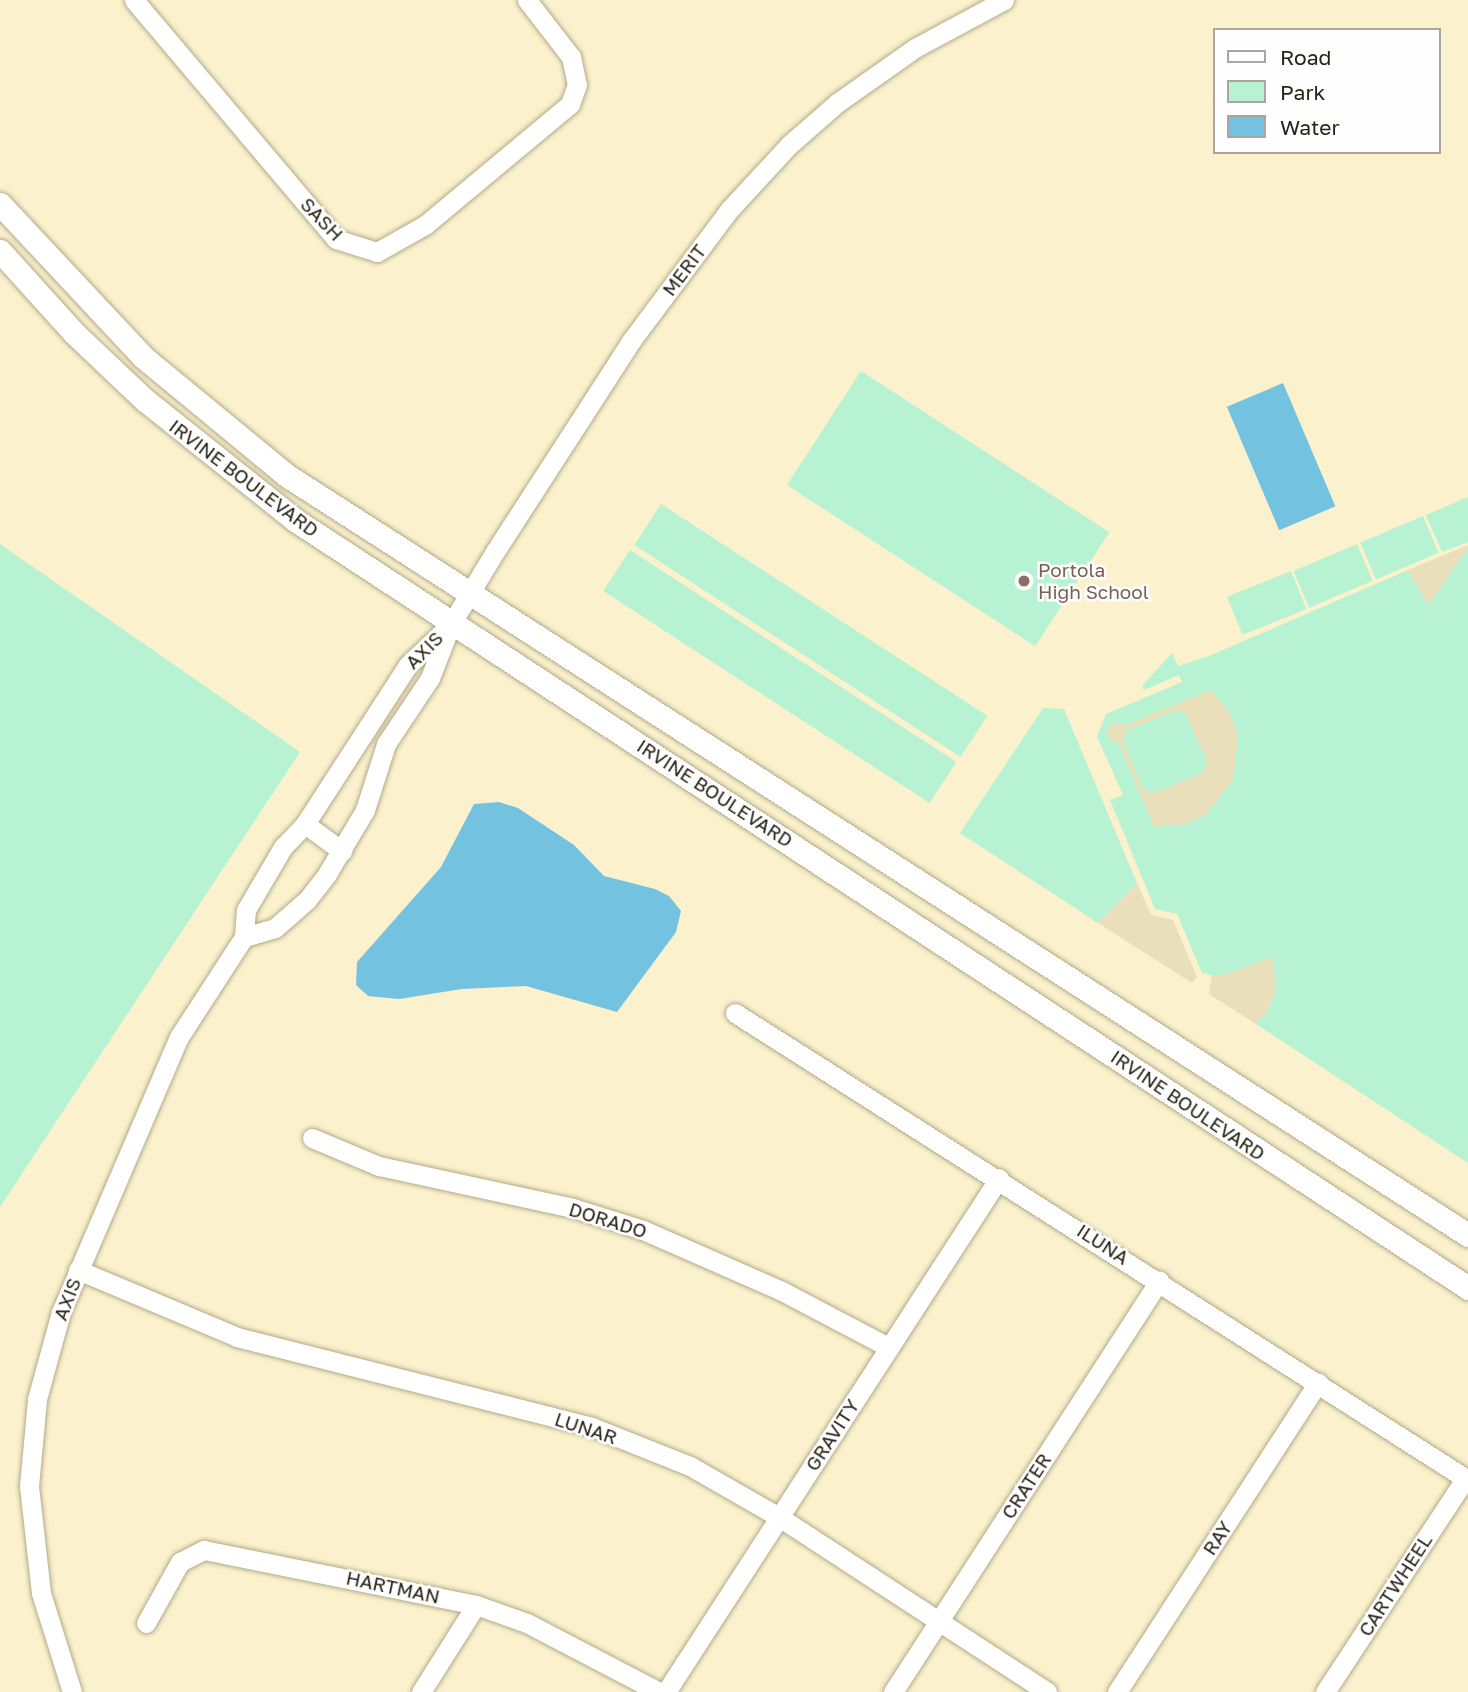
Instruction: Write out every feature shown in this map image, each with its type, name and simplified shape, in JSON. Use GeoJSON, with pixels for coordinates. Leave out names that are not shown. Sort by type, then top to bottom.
{"type":"FeatureCollection","features":[{"type":"Feature","properties":{"kind":"main road","name":"IRVINE BOULEVARD"},"geometry":{"type":"LineString","coordinates":[[0,204],[82,296],[205,411],[286,475],[1468,1235]]}},
{"type":"Feature","properties":{"kind":"main road","name":"IRVINE BOULEVARD"},"geometry":{"type":"LineString","coordinates":[[0,251],[74,333],[180,431],[296,520],[451,624],[927,930],[1468,1288]]}},
{"type":"Feature","properties":{"kind":"street","name":"SASH"},"geometry":{"type":"LineString","coordinates":[[134,0],[336,239],[358,249],[377,252],[425,225],[570,104],[577,85],[571,57],[527,0]]}},
{"type":"Feature","properties":{"kind":"street","name":"MERIT"},"geometry":{"type":"LineString","coordinates":[[451,624],[567,436],[729,210],[789,145],[836,103],[915,48],[1004,0]]}},
{"type":"Feature","properties":{"kind":"street","name":"AXIS"},"geometry":{"type":"LineString","coordinates":[[72,1692],[41,1593],[29,1486],[37,1399],[78,1270],[179,1037],[244,937],[246,909],[283,846],[305,824],[408,665],[451,624]]}},
{"type":"Feature","properties":{"kind":"street","name":"AXIS"},"geometry":{"type":"LineString","coordinates":[[244,937],[268,932],[293,913],[342,851],[365,810],[386,744],[430,678],[451,624]]}},
{"type":"Feature","properties":{"kind":"street"},"geometry":{"type":"LineString","coordinates":[[305,824],[342,851]]}},
{"type":"Feature","properties":{"kind":"street","name":"ILUNA"},"geometry":{"type":"LineString","coordinates":[[735,1013],[1159,1280],[1467,1480]]}},
{"type":"Feature","properties":{"kind":"street","name":"DORADO"},"geometry":{"type":"LineString","coordinates":[[312,1138],[379,1166],[573,1208],[643,1230],[721,1262],[888,1348]]}},
{"type":"Feature","properties":{"kind":"street","name":"GRAVITY"},"geometry":{"type":"LineString","coordinates":[[666,1692],[999,1178]]}},
{"type":"Feature","properties":{"kind":"street","name":"LUNAR"},"geometry":{"type":"LineString","coordinates":[[78,1270],[237,1337],[592,1427],[690,1466],[779,1517],[1047,1692]]}},
{"type":"Feature","properties":{"kind":"street","name":"CRATER"},"geometry":{"type":"LineString","coordinates":[[892,1692],[1159,1280]]}},
{"type":"Feature","properties":{"kind":"street","name":"RAY"},"geometry":{"type":"LineString","coordinates":[[1117,1692],[1318,1383]]}},
{"type":"Feature","properties":{"kind":"street","name":"CARTWHEEL"},"geometry":{"type":"LineString","coordinates":[[1325,1692],[1467,1480]]}},
{"type":"Feature","properties":{"kind":"street","name":"HARTMAN"},"geometry":{"type":"LineString","coordinates":[[146,1623],[180,1562],[204,1550],[476,1605],[527,1623],[659,1692]]}},
{"type":"Feature","properties":{"kind":"street"},"geometry":{"type":"LineString","coordinates":[[421,1692],[476,1605]]}},
{"type":"Feature","properties":{"kind":"green space"},"geometry":{"type":"Polygon","coordinates":[[[861,371],[1109,532],[1035,646],[787,485],[861,371]]]}},
{"type":"Feature","properties":{"kind":"green space"},"geometry":{"type":"Polygon","coordinates":[[[1468,497],[1468,542],[1442,552],[1426,515],[1468,497]]]}},
{"type":"Feature","properties":{"kind":"green space"},"geometry":{"type":"Polygon","coordinates":[[[661,504],[987,716],[961,757],[634,545],[661,504]]]}},
{"type":"Feature","properties":{"kind":"green space"},"geometry":{"type":"Polygon","coordinates":[[[1423,516],[1439,553],[1376,579],[1360,543],[1423,516]]]}},
{"type":"Feature","properties":{"kind":"green space"},"geometry":{"type":"Polygon","coordinates":[[[0,544],[300,752],[0,1207],[0,544]]]}},
{"type":"Feature","properties":{"kind":"green space"},"geometry":{"type":"Polygon","coordinates":[[[1357,544],[1373,581],[1309,608],[1293,571],[1357,544]]]}},
{"type":"Feature","properties":{"kind":"green space"},"geometry":{"type":"Polygon","coordinates":[[[1468,548],[1468,1163],[1256,1024],[1267,1012],[1276,990],[1202,973],[1177,914],[1155,909],[1110,800],[1123,795],[1097,737],[1106,714],[1182,682],[1179,675],[1144,690],[1142,686],[1172,653],[1178,666],[1209,656],[1408,570],[1428,604],[1468,548]]]}},
{"type":"Feature","properties":{"kind":"green space"},"geometry":{"type":"Polygon","coordinates":[[[630,550],[956,762],[930,803],[603,591],[630,550]]]}},
{"type":"Feature","properties":{"kind":"green space"},"geometry":{"type":"Polygon","coordinates":[[[1291,571],[1306,609],[1242,635],[1227,597],[1291,571]]]}},
{"type":"Feature","properties":{"kind":"green space"},"geometry":{"type":"Polygon","coordinates":[[[1043,708],[1064,709],[1137,883],[1098,923],[960,833],[1043,708]]]}},
{"type":"Feature","properties":{"kind":"sand"},"geometry":{"type":"Polygon","coordinates":[[[1468,545],[1468,548],[1428,605],[1408,570],[1468,545]]]}},
{"type":"Feature","properties":{"kind":"sand"},"geometry":{"type":"Polygon","coordinates":[[[1211,690],[1230,713],[1238,737],[1233,780],[1206,814],[1186,824],[1154,827],[1119,743],[1109,739],[1107,728],[1115,722],[1125,725],[1211,690]],[[1176,710],[1127,730],[1123,741],[1143,789],[1154,793],[1202,773],[1207,762],[1186,714],[1176,710]]]}},
{"type":"Feature","properties":{"kind":"sand"},"geometry":{"type":"Polygon","coordinates":[[[1137,883],[1151,915],[1173,920],[1197,977],[1192,983],[1098,923],[1137,883]]]}},
{"type":"Feature","properties":{"kind":"sand"},"geometry":{"type":"Polygon","coordinates":[[[1272,957],[1276,990],[1267,1012],[1256,1024],[1209,994],[1212,975],[1220,976],[1272,957]]]}},
{"type":"Feature","properties":{"kind":"water"},"geometry":{"type":"Polygon","coordinates":[[[1283,383],[1335,506],[1279,530],[1227,407],[1283,383]]]}},
{"type":"Feature","properties":{"kind":"water"},"geometry":{"type":"Polygon","coordinates":[[[499,802],[518,808],[574,845],[604,876],[655,889],[669,896],[681,911],[676,932],[617,1012],[526,986],[462,989],[399,999],[368,996],[356,985],[357,962],[441,867],[474,804],[499,802]]]}},
{"type":"Feature","properties":{"kind":"place","name":"Portola High School"},"geometry":{"type":"Point","coordinates":[1024,581]}}]}
